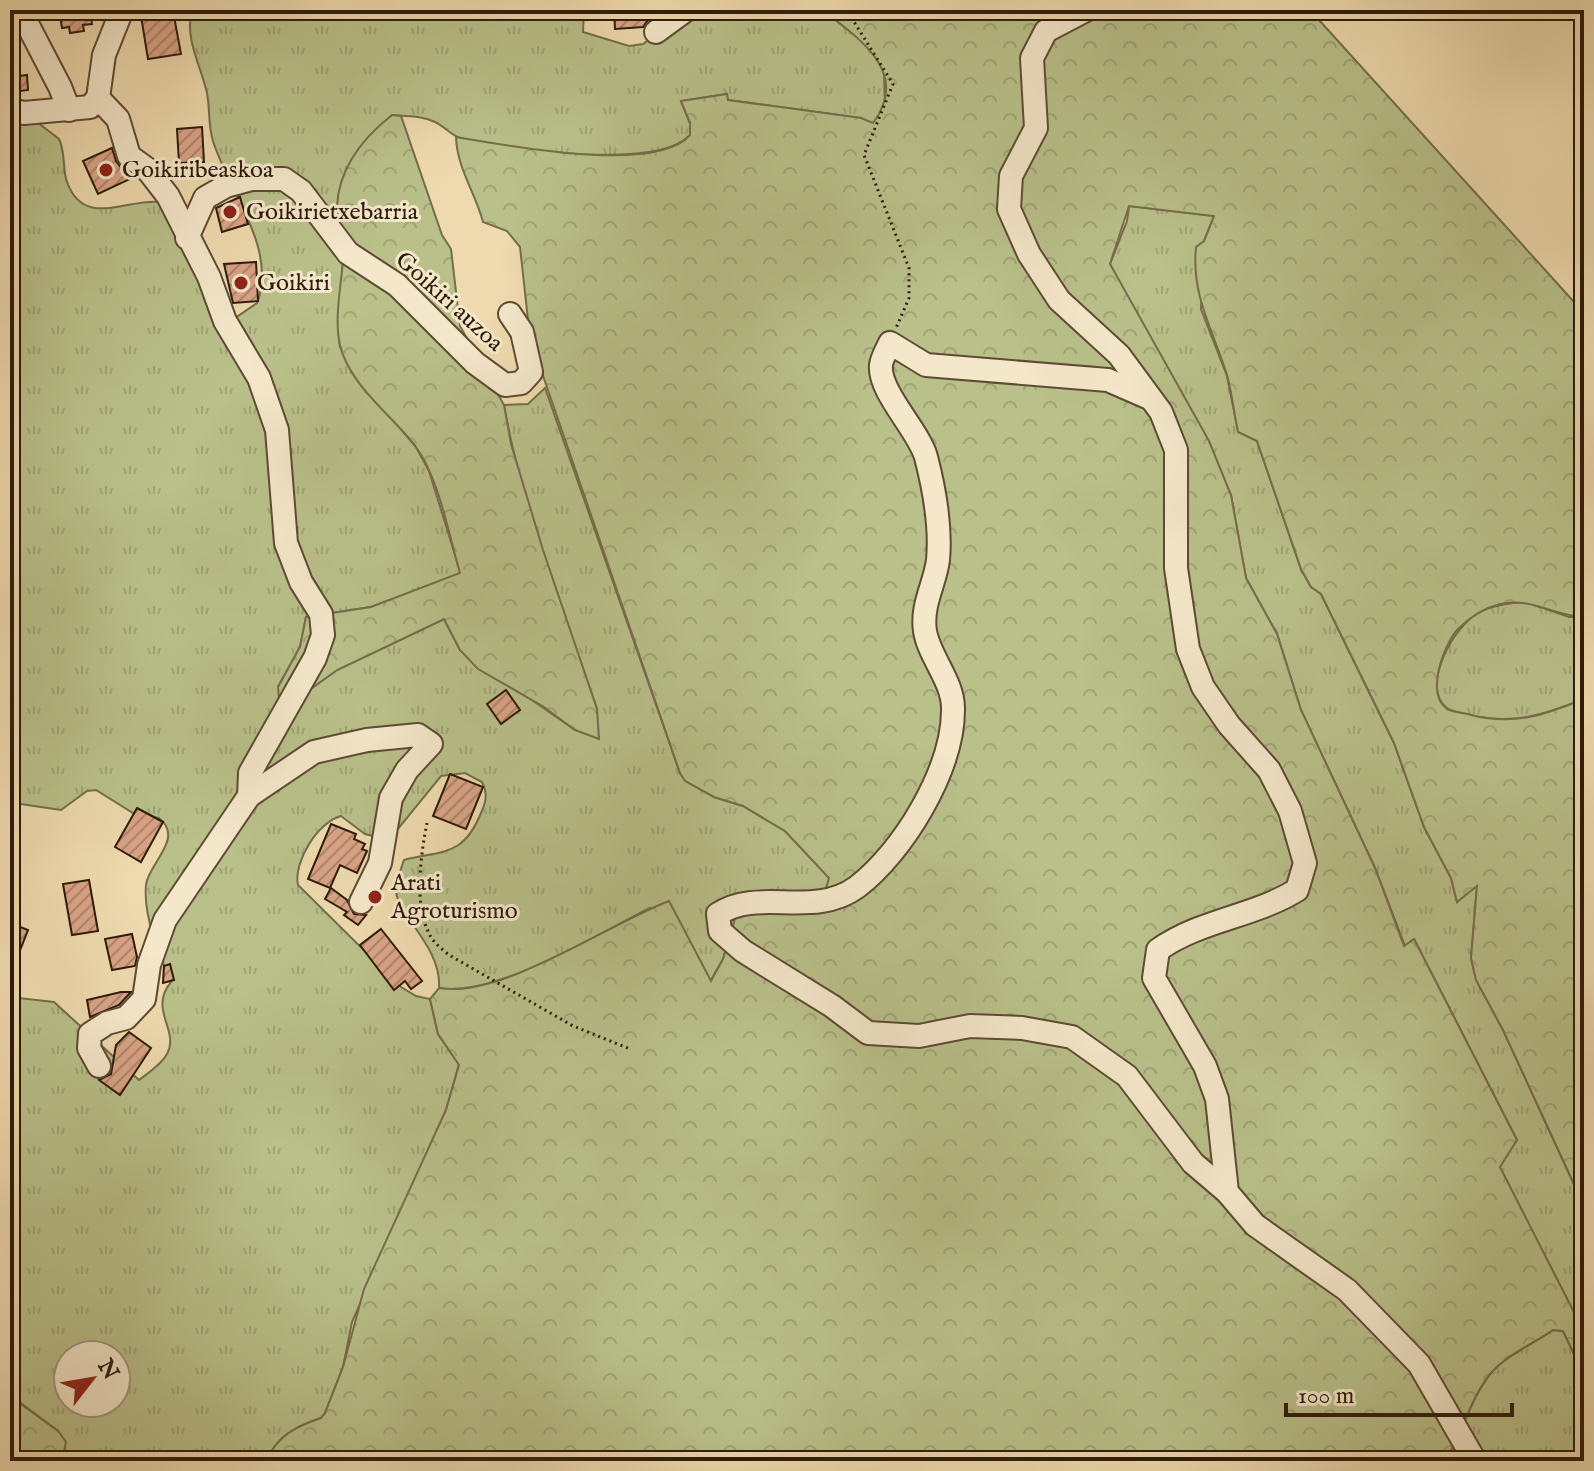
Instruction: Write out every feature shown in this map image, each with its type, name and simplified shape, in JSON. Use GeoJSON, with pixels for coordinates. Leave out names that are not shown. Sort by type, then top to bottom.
{"type":"FeatureCollection","features":[{"type":"Feature","properties":{"kind":"street"},"geometry":{"type":"LineString","coordinates":[[20,10],[69,110]]}},
{"type":"Feature","properties":{"kind":"street"},"geometry":{"type":"LineString","coordinates":[[10,110],[24,113],[90,107],[98,98],[104,55],[122,10]]}},
{"type":"Feature","properties":{"kind":"street"},"geometry":{"type":"LineString","coordinates":[[656,32],[686,10]]}},
{"type":"Feature","properties":{"kind":"street"},"geometry":{"type":"LineString","coordinates":[[1086,10],[1046,31],[1032,58],[1036,128],[1011,176],[1009,209],[1029,254],[1059,300],[1119,355],[1161,412],[1176,450],[1176,568],[1188,649],[1203,687],[1269,770],[1290,811],[1305,863],[1297,890],[1275,903],[1188,930],[1158,950],[1154,978],[1205,1066],[1217,1099],[1227,1192]]}},
{"type":"Feature","properties":{"kind":"street"},"geometry":{"type":"LineString","coordinates":[[98,98],[118,119],[129,156],[147,169],[168,196],[209,277],[225,321],[259,378],[277,430],[286,543],[301,582],[321,614],[323,635],[315,658],[250,773],[249,796]]}},
{"type":"Feature","properties":{"kind":"street","name":"Goikiri auzoa"},"geometry":{"type":"LineString","coordinates":[[187,238],[205,198],[226,186],[252,179],[284,179],[301,191],[348,253],[397,285],[475,363],[505,385],[521,383],[531,372],[522,332],[510,314]]}},
{"type":"Feature","properties":{"kind":"street"},"geometry":{"type":"LineString","coordinates":[[1147,397],[1108,380],[926,365],[890,343],[881,366],[885,383],[925,453],[934,495],[938,561],[926,594],[925,632],[954,709],[941,768],[901,844],[855,888],[816,905],[732,905],[718,914],[720,931],[743,951],[832,1006],[868,1033],[919,1036],[970,1026],[1022,1028],[1072,1037],[1127,1076],[1193,1163],[1227,1192],[1255,1225],[1347,1290],[1419,1364],[1475,1461]]}},
{"type":"Feature","properties":{"kind":"street"},"geometry":{"type":"LineString","coordinates":[[99,1066],[89,1048],[90,1034],[107,1023],[126,1018],[144,999],[149,965],[165,920],[249,796],[314,752],[367,740],[418,735],[431,744],[407,770],[391,798],[380,863],[361,902]]}},
{"type":"Feature","properties":{"kind":"path"},"geometry":{"type":"LineString","coordinates":[[842,10],[851,17],[893,84],[864,155],[909,268],[909,298],[890,343]]}},
{"type":"Feature","properties":{"kind":"path"},"geometry":{"type":"LineString","coordinates":[[427,823],[423,844],[424,917],[426,928],[436,944],[449,955],[573,1026],[630,1049]]}},
{"type":"Feature","properties":{"kind":"green space"},"geometry":{"type":"Polygon","coordinates":[[[192,10],[584,10],[583,32],[629,46],[643,44],[688,10],[823,10],[873,50],[884,71],[885,108],[873,124],[861,118],[728,100],[726,94],[681,101],[690,123],[690,135],[673,146],[615,155],[545,151],[460,138],[430,120],[392,115],[337,207],[344,249],[338,327],[340,347],[355,374],[416,447],[429,471],[461,574],[371,607],[306,617],[300,647],[278,687],[291,703],[337,670],[444,619],[460,650],[575,730],[597,709],[532,521],[504,405],[528,404],[545,388],[680,773],[714,797],[743,806],[785,831],[830,878],[826,889],[737,912],[723,959],[710,982],[691,949],[650,908],[517,974],[462,988],[439,988],[434,959],[398,900],[397,883],[404,860],[450,849],[467,838],[484,805],[486,794],[482,782],[465,773],[441,776],[389,840],[365,834],[341,816],[324,826],[303,855],[297,876],[298,885],[401,987],[416,996],[430,999],[438,1034],[459,1064],[446,1110],[352,1322],[343,1367],[325,1413],[321,1418],[289,1433],[276,1445],[266,1461],[62,1461],[66,1452],[58,1431],[14,1398],[10,1391],[10,997],[54,1002],[139,1080],[161,1062],[170,1045],[162,1002],[171,982],[149,922],[146,885],[168,834],[159,818],[133,813],[96,790],[87,791],[61,810],[14,803],[10,799],[10,354],[14,344],[10,323],[10,108],[37,122],[59,139],[67,182],[84,204],[108,208],[161,202],[232,320],[257,303],[262,283],[261,262],[248,220],[213,141],[207,93],[190,31],[192,10]]]}},
{"type":"Feature","properties":{"kind":"green space"},"geometry":{"type":"Polygon","coordinates":[[[823,10],[1310,10],[1584,313],[1584,617],[1522,603],[1488,608],[1467,621],[1453,636],[1439,669],[1437,692],[1447,709],[1501,719],[1529,717],[1584,699],[1584,1206],[1503,1030],[1476,980],[1471,958],[1477,886],[1457,902],[1451,878],[1424,827],[1394,743],[1321,594],[1311,587],[1301,569],[1257,441],[1238,432],[1227,375],[1204,312],[1195,264],[1196,247],[1204,241],[1214,216],[1129,206],[1110,264],[1209,441],[1231,495],[1246,578],[1277,634],[1301,710],[1375,868],[1404,946],[1414,939],[1517,1140],[1500,1167],[1584,1332],[1584,1375],[1563,1331],[1553,1330],[1497,1367],[1483,1383],[1445,1461],[266,1461],[282,1438],[325,1413],[343,1367],[364,1289],[446,1110],[459,1065],[438,1034],[430,999],[439,988],[464,988],[523,971],[669,901],[711,981],[723,959],[737,912],[826,889],[829,878],[785,831],[743,806],[714,797],[685,781],[680,773],[530,338],[520,247],[507,231],[483,222],[463,170],[456,137],[578,154],[646,153],[672,147],[690,135],[690,123],[681,101],[727,94],[728,100],[861,118],[873,123],[883,105],[886,88],[883,72],[865,45],[823,10]]]}},
{"type":"Feature","properties":{"kind":"green space"},"geometry":{"type":"Polygon","coordinates":[[[392,115],[401,116],[442,235],[451,249],[460,326],[504,405],[511,444],[543,550],[597,709],[599,739],[575,730],[544,707],[478,669],[460,650],[444,619],[337,670],[291,703],[279,698],[278,687],[300,647],[306,617],[371,607],[460,573],[437,491],[424,460],[352,373],[338,335],[343,253],[337,206],[342,178],[363,143],[392,115]]]}},
{"type":"Feature","properties":{"kind":"green space"},"geometry":{"type":"Polygon","coordinates":[[[1129,206],[1214,216],[1204,241],[1201,309],[1227,376],[1238,431],[1257,441],[1301,569],[1311,587],[1321,594],[1394,743],[1424,827],[1451,878],[1457,902],[1477,885],[1471,958],[1476,980],[1503,1030],[1584,1206],[1584,1332],[1499,1167],[1517,1140],[1414,939],[1405,946],[1375,868],[1301,710],[1277,634],[1246,578],[1231,495],[1110,264],[1127,221],[1129,206]]]}},
{"type":"Feature","properties":{"kind":"green space"},"geometry":{"type":"Polygon","coordinates":[[[1526,602],[1569,617],[1584,617],[1584,699],[1556,710],[1515,719],[1486,718],[1447,708],[1439,698],[1438,672],[1443,657],[1460,630],[1484,610],[1526,602]]]}},
{"type":"Feature","properties":{"kind":"green space"},"geometry":{"type":"Polygon","coordinates":[[[1553,1330],[1563,1331],[1584,1375],[1584,1461],[1445,1461],[1477,1394],[1491,1373],[1512,1355],[1553,1330]]]}},
{"type":"Feature","properties":{"kind":"green space"},"geometry":{"type":"Polygon","coordinates":[[[10,1391],[14,1399],[58,1431],[66,1442],[62,1461],[10,1461],[10,1391]]]}},
{"type":"Feature","properties":{"kind":"building"},"geometry":{"type":"Polygon","coordinates":[[[59,10],[90,10],[92,24],[83,25],[84,31],[70,33],[69,27],[62,28],[59,10]]]}},
{"type":"Feature","properties":{"kind":"building"},"geometry":{"type":"Polygon","coordinates":[[[614,10],[647,10],[648,20],[643,27],[615,29],[614,10]]]}},
{"type":"Feature","properties":{"kind":"building"},"geometry":{"type":"Polygon","coordinates":[[[173,11],[181,54],[148,59],[141,16],[173,11]]]}},
{"type":"Feature","properties":{"kind":"building"},"geometry":{"type":"Polygon","coordinates":[[[27,75],[28,90],[13,92],[12,77],[27,75]]]}},
{"type":"Feature","properties":{"kind":"building"},"geometry":{"type":"Polygon","coordinates":[[[202,127],[204,162],[179,163],[177,129],[202,127]]]}},
{"type":"Feature","properties":{"kind":"building","name":"Goikiribeaskoa"},"geometry":{"type":"Polygon","coordinates":[[[112,148],[116,161],[130,179],[98,194],[83,161],[112,148]]]}},
{"type":"Feature","properties":{"kind":"building","name":"Goikirietxebarria"},"geometry":{"type":"Polygon","coordinates":[[[240,197],[248,224],[222,232],[216,208],[240,197]]]}},
{"type":"Feature","properties":{"kind":"building","name":"Goikiri"},"geometry":{"type":"Polygon","coordinates":[[[256,262],[258,301],[233,303],[224,264],[256,262]]]}},
{"type":"Feature","properties":{"kind":"building"},"geometry":{"type":"Polygon","coordinates":[[[506,690],[520,710],[501,724],[487,704],[506,690]]]}},
{"type":"Feature","properties":{"kind":"building"},"geometry":{"type":"Polygon","coordinates":[[[450,774],[483,787],[466,829],[433,816],[450,774]]]}},
{"type":"Feature","properties":{"kind":"building"},"geometry":{"type":"Polygon","coordinates":[[[137,808],[163,822],[141,862],[115,847],[137,808]]]}},
{"type":"Feature","properties":{"kind":"building"},"geometry":{"type":"Polygon","coordinates":[[[331,824],[356,834],[354,839],[365,844],[362,849],[367,851],[357,873],[340,865],[330,888],[308,879],[331,824]]]}},
{"type":"Feature","properties":{"kind":"building"},"geometry":{"type":"Polygon","coordinates":[[[89,880],[98,931],[72,935],[63,884],[89,880]]]}},
{"type":"Feature","properties":{"kind":"building"},"geometry":{"type":"Polygon","coordinates":[[[331,888],[347,900],[354,914],[366,915],[358,925],[344,915],[347,912],[325,899],[331,888]]]}},
{"type":"Feature","properties":{"kind":"building"},"geometry":{"type":"Polygon","coordinates":[[[10,923],[28,930],[11,973],[10,973],[10,923]]]}},
{"type":"Feature","properties":{"kind":"building"},"geometry":{"type":"Polygon","coordinates":[[[381,929],[422,981],[411,989],[405,981],[394,990],[360,945],[381,929]]]}},
{"type":"Feature","properties":{"kind":"building"},"geometry":{"type":"Polygon","coordinates":[[[132,934],[137,957],[135,966],[112,970],[105,939],[132,934]]]}},
{"type":"Feature","properties":{"kind":"building"},"geometry":{"type":"Polygon","coordinates":[[[170,964],[174,980],[163,983],[164,966],[170,964]]]}},
{"type":"Feature","properties":{"kind":"building"},"geometry":{"type":"Polygon","coordinates":[[[131,992],[119,1005],[90,1017],[87,1000],[131,992]]]}},
{"type":"Feature","properties":{"kind":"building"},"geometry":{"type":"Polygon","coordinates":[[[129,1032],[151,1048],[120,1095],[99,1080],[111,1074],[116,1045],[129,1032]]]}},
{"type":"Feature","properties":{"kind":"place","name":"Goikiribeaskoa"},"geometry":{"type":"Point","coordinates":[106,170]}},
{"type":"Feature","properties":{"kind":"place","name":"Goikirietxebarria"},"geometry":{"type":"Point","coordinates":[230,212]}},
{"type":"Feature","properties":{"kind":"place","name":"Goikiri"},"geometry":{"type":"Point","coordinates":[241,283]}},
{"type":"Feature","properties":{"kind":"place","name":"Arati Agroturismo"},"geometry":{"type":"Point","coordinates":[375,897]}}]}
